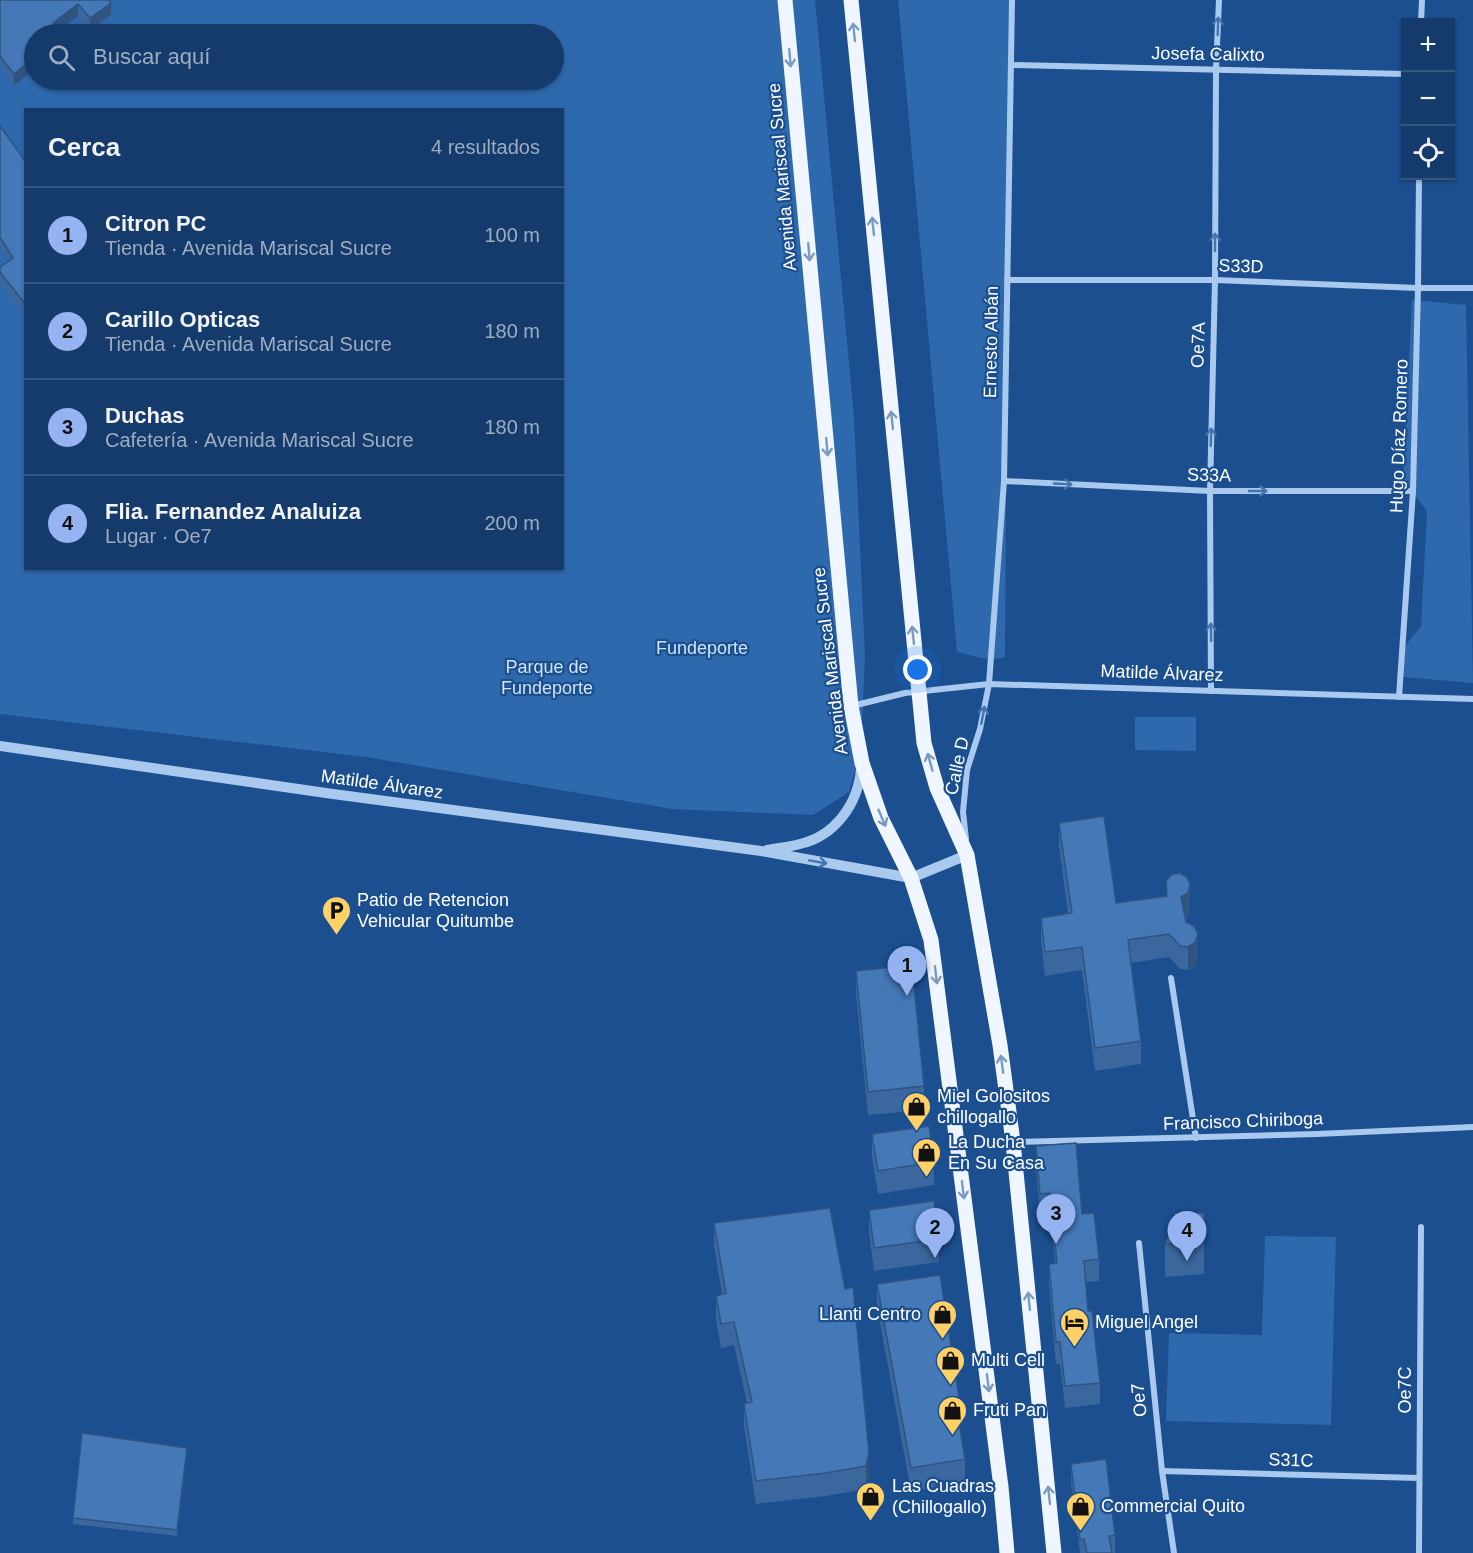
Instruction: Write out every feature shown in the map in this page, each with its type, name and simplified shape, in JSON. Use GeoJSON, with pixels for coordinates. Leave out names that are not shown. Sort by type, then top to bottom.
{"type":"FeatureCollection","features":[{"type":"Feature","properties":{"kind":"main road","name":"Avenida Mariscal Sucre"},"geometry":{"type":"LineString","coordinates":[[785,0],[851,706],[862,763],[881,818],[911,878],[931,940],[1001,1487],[1007,1553]]}},
{"type":"Feature","properties":{"kind":"main road"},"geometry":{"type":"LineString","coordinates":[[851,0],[924,743],[937,788],[967,855],[1000,1045],[1013,1142],[1054,1553]]}},
{"type":"Feature","properties":{"kind":"street","name":"Ernesto Albán"},"geometry":{"type":"LineString","coordinates":[[989,684],[1004,481],[1012,0]]}},
{"type":"Feature","properties":{"kind":"street","name":"Oe7A"},"geometry":{"type":"LineString","coordinates":[[1211,691],[1210,491],[1219,0]]}},
{"type":"Feature","properties":{"kind":"street"},"geometry":{"type":"LineString","coordinates":[[1421,18],[1422,0]]}},
{"type":"Feature","properties":{"kind":"street","name":"Josefa Calixto"},"geometry":{"type":"LineString","coordinates":[[1011,65],[1401,74]]}},
{"type":"Feature","properties":{"kind":"street","name":"Hugo Díaz Romero"},"geometry":{"type":"LineString","coordinates":[[1399,697],[1413,491],[1419,180]]}},
{"type":"Feature","properties":{"kind":"street","name":"S33D"},"geometry":{"type":"LineString","coordinates":[[1007,280],[1215,280],[1473,288]]}},
{"type":"Feature","properties":{"kind":"street","name":"S33A"},"geometry":{"type":"LineString","coordinates":[[1004,481],[1210,491],[1413,491]]}},
{"type":"Feature","properties":{"kind":"street","name":"Matilde Álvarez"},"geometry":{"type":"LineString","coordinates":[[851,706],[905,693],[989,684],[1473,699]]}},
{"type":"Feature","properties":{"kind":"street","name":"Calle D"},"geometry":{"type":"LineString","coordinates":[[967,855],[963,812],[967,770],[980,729],[989,684]]}},
{"type":"Feature","properties":{"kind":"street","name":"Matilde Álvarez"},"geometry":{"type":"LineString","coordinates":[[0,746],[333,794],[761,851],[911,878]]}},
{"type":"Feature","properties":{"kind":"street","name":"Matilde Álvarez"},"geometry":{"type":"LineString","coordinates":[[761,851],[801,844],[833,827],[855,798],[862,763]]}},
{"type":"Feature","properties":{"kind":"street"},"geometry":{"type":"LineString","coordinates":[[911,878],[967,855]]}},
{"type":"Feature","properties":{"kind":"street"},"geometry":{"type":"LineString","coordinates":[[1171,978],[1196,1138]]}},
{"type":"Feature","properties":{"kind":"street","name":"Francisco Chiriboga"},"geometry":{"type":"LineString","coordinates":[[1013,1142],[1196,1138],[1473,1127]]}},
{"type":"Feature","properties":{"kind":"street","name":"Oe7C"},"geometry":{"type":"LineString","coordinates":[[1419,1553],[1421,1227]]}},
{"type":"Feature","properties":{"kind":"street","name":"Oe7"},"geometry":{"type":"LineString","coordinates":[[1139,1243],[1162,1471],[1174,1553]]}},
{"type":"Feature","properties":{"kind":"street","name":"S31C"},"geometry":{"type":"LineString","coordinates":[[1162,1471],[1419,1478]]}},
{"type":"Feature","properties":{"kind":"green space","name":"Fundeporte"},"geometry":{"type":"Polygon","coordinates":[[[0,0],[815,0],[854,417],[865,656],[861,749],[849,792],[813,815],[672,809],[366,757],[0,714],[0,0]]]}},
{"type":"Feature","properties":{"kind":"green space"},"geometry":{"type":"Polygon","coordinates":[[[898,0],[1009,0],[1005,657],[990,660],[957,652],[898,0]]]}},
{"type":"Feature","properties":{"kind":"green space"},"geometry":{"type":"Polygon","coordinates":[[[1412,300],[1466,305],[1473,683],[1403,677],[1405,646],[1421,626],[1427,511],[1403,480],[1412,300]]]}},
{"type":"Feature","properties":{"kind":"green space"},"geometry":{"type":"Polygon","coordinates":[[[1135,717],[1196,717],[1196,751],[1135,750],[1135,717]]]}},
{"type":"Feature","properties":{"kind":"green space"},"geometry":{"type":"Polygon","coordinates":[[[1265,1236],[1336,1237],[1331,1425],[1166,1421],[1169,1333],[1262,1335],[1265,1236]]]}},
{"type":"Feature","properties":{"kind":"building"},"geometry":{"type":"Polygon","coordinates":[[[0,0],[109,0],[111,3],[90,18],[78,4],[54,24],[24,24],[24,66],[14,74],[0,56],[0,0]]]}},
{"type":"Feature","properties":{"kind":"building"},"geometry":{"type":"Polygon","coordinates":[[[0,126],[24,159],[24,302],[0,272],[0,267],[13,258],[0,237],[0,126]]]}},
{"type":"Feature","properties":{"kind":"building"},"geometry":{"type":"Polygon","coordinates":[[[1104,816],[1116,903],[1167,896],[1166,881],[1171,875],[1180,873],[1187,877],[1190,885],[1188,893],[1181,897],[1186,922],[1194,926],[1198,934],[1195,943],[1188,947],[1180,946],[1169,934],[1128,940],[1141,1041],[1095,1048],[1082,947],[1045,952],[1041,918],[1072,913],[1059,823],[1104,816]]]}},
{"type":"Feature","properties":{"kind":"building"},"geometry":{"type":"Polygon","coordinates":[[[912,965],[924,1086],[868,1092],[856,971],[912,965]]]}},
{"type":"Feature","properties":{"kind":"building"},"geometry":{"type":"Polygon","coordinates":[[[929,1126],[934,1162],[878,1171],[872,1134],[929,1126]]]}},
{"type":"Feature","properties":{"kind":"building"},"geometry":{"type":"Polygon","coordinates":[[[1076,1143],[1082,1214],[1094,1213],[1099,1259],[1084,1261],[1088,1311],[1092,1311],[1100,1383],[1065,1386],[1060,1342],[1056,1342],[1049,1264],[1057,1263],[1050,1193],[1040,1194],[1036,1146],[1076,1143]]]}},
{"type":"Feature","properties":{"kind":"building"},"geometry":{"type":"Polygon","coordinates":[[[934,1201],[939,1239],[874,1248],[869,1210],[934,1201]]]}},
{"type":"Feature","properties":{"kind":"building"},"geometry":{"type":"Polygon","coordinates":[[[830,1208],[845,1289],[853,1287],[869,1453],[866,1466],[756,1481],[744,1404],[752,1402],[734,1322],[721,1324],[716,1296],[726,1293],[714,1223],[830,1208]]]}},
{"type":"Feature","properties":{"kind":"building"},"geometry":{"type":"Polygon","coordinates":[[[1175,1213],[1204,1213],[1204,1241],[1165,1244],[1175,1213]]]}},
{"type":"Feature","properties":{"kind":"building"},"geometry":{"type":"Polygon","coordinates":[[[940,1275],[959,1398],[955,1398],[965,1459],[911,1468],[877,1284],[940,1275]]]}},
{"type":"Feature","properties":{"kind":"building"},"geometry":{"type":"Polygon","coordinates":[[[82,1433],[187,1448],[177,1530],[73,1518],[82,1433]]]}},
{"type":"Feature","properties":{"kind":"building"},"geometry":{"type":"Polygon","coordinates":[[[1106,1459],[1115,1535],[1109,1536],[1112,1553],[1087,1553],[1084,1539],[1080,1540],[1071,1464],[1106,1459]]]}},
{"type":"Feature","properties":{"kind":"place","name":"Patio de Retencion Vehicular Quitumbe"},"geometry":{"type":"Point","coordinates":[336,936]}},
{"type":"Feature","properties":{"kind":"place","name":"Citron PC"},"geometry":{"type":"Point","coordinates":[907,996]}},
{"type":"Feature","properties":{"kind":"place","name":"Miel Golositos chillogallo"},"geometry":{"type":"Point","coordinates":[916,1132]}},
{"type":"Feature","properties":{"kind":"place","name":"La Ducha En Su Casa"},"geometry":{"type":"Point","coordinates":[927,1178]}},
{"type":"Feature","properties":{"kind":"place","name":"Duchas"},"geometry":{"type":"Point","coordinates":[1056,1244]}},
{"type":"Feature","properties":{"kind":"place","name":"Carillo Opticas"},"geometry":{"type":"Point","coordinates":[935,1258]}},
{"type":"Feature","properties":{"kind":"place","name":"Flia. Fernandez Analuiza"},"geometry":{"type":"Point","coordinates":[1187,1261]}},
{"type":"Feature","properties":{"kind":"place","name":"Llanti Centro"},"geometry":{"type":"Point","coordinates":[942,1340]}},
{"type":"Feature","properties":{"kind":"place","name":"Miguel Angel"},"geometry":{"type":"Point","coordinates":[1074,1348]}},
{"type":"Feature","properties":{"kind":"place","name":"Multi Cell"},"geometry":{"type":"Point","coordinates":[950,1386]}},
{"type":"Feature","properties":{"kind":"place","name":"Fruti Pan"},"geometry":{"type":"Point","coordinates":[952,1436]}},
{"type":"Feature","properties":{"kind":"place","name":"Las Cuadras (Chillogallo)"},"geometry":{"type":"Point","coordinates":[871,1522]}},
{"type":"Feature","properties":{"kind":"place","name":"Commercial Quito"},"geometry":{"type":"Point","coordinates":[1080,1532]}},
{"type":"Feature","properties":{"kind":"park label","name":"Parque de Fundeporte"},"geometry":{"type":"Point","coordinates":[547,677]}}]}
